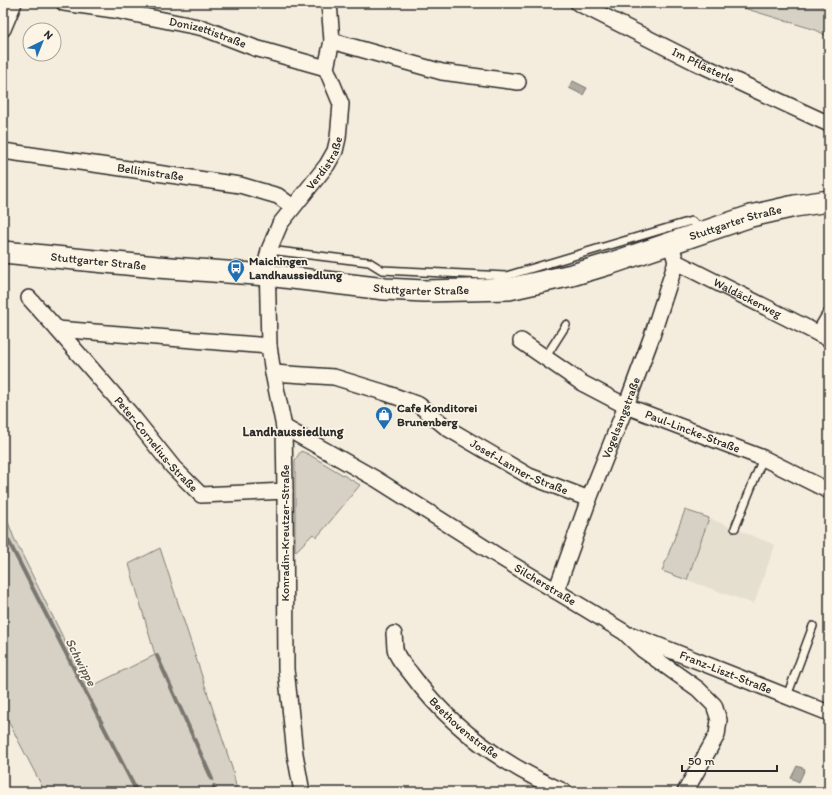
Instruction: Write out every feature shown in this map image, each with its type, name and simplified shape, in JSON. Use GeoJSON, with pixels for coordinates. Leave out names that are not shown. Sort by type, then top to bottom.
{"type":"FeatureCollection","features":[{"type":"Feature","properties":{"kind":"main road","name":"Stuttgarter Straße"},"geometry":{"type":"LineString","coordinates":[[3,252],[157,267],[267,275],[384,280],[424,291],[510,289],[674,253],[706,231],[751,216],[795,206],[829,201]]}},
{"type":"Feature","properties":{"kind":"street"},"geometry":{"type":"LineString","coordinates":[[3,29],[14,3]]}},
{"type":"Feature","properties":{"kind":"street","name":"Donizettistraße"},"geometry":{"type":"LineString","coordinates":[[64,3],[114,10],[203,28],[255,48],[326,68]]}},
{"type":"Feature","properties":{"kind":"street"},"geometry":{"type":"LineString","coordinates":[[326,68],[332,42],[329,3]]}},
{"type":"Feature","properties":{"kind":"street","name":"Im Pflästerle"},"geometry":{"type":"LineString","coordinates":[[578,3],[695,62],[829,124]]}},
{"type":"Feature","properties":{"kind":"street"},"geometry":{"type":"LineString","coordinates":[[332,42],[442,72],[518,82]]}},
{"type":"Feature","properties":{"kind":"street","name":"Verdistraße"},"geometry":{"type":"LineString","coordinates":[[267,275],[267,259],[269,250],[280,224],[326,165],[335,151],[338,138],[341,104],[326,68]]}},
{"type":"Feature","properties":{"kind":"street","name":"Bellinistraße"},"geometry":{"type":"LineString","coordinates":[[3,151],[240,185],[278,196],[293,207]]}},
{"type":"Feature","properties":{"kind":"street","name":"Waldäckerweg"},"geometry":{"type":"LineString","coordinates":[[674,253],[824,337],[829,317]]}},
{"type":"Feature","properties":{"kind":"street","name":"Vogelsangstraße"},"geometry":{"type":"LineString","coordinates":[[556,591],[589,499],[652,336],[674,253]]}},
{"type":"Feature","properties":{"kind":"street","name":"Konradin-Kreutzer-Straße"},"geometry":{"type":"LineString","coordinates":[[267,275],[269,346],[284,427],[286,669],[295,754],[302,792]]}},
{"type":"Feature","properties":{"kind":"street","name":"Peter-Cornelius-Straße"},"geometry":{"type":"LineString","coordinates":[[29,298],[133,417],[173,468],[201,495],[285,491]]}},
{"type":"Feature","properties":{"kind":"street"},"geometry":{"type":"LineString","coordinates":[[56,329],[269,346]]}},
{"type":"Feature","properties":{"kind":"street","name":"Paul-Lincke-Straße"},"geometry":{"type":"LineString","coordinates":[[521,341],[582,383],[626,406],[763,458],[829,491]]}},
{"type":"Feature","properties":{"kind":"street","name":"Josef-Lanner-Straße"},"geometry":{"type":"LineString","coordinates":[[273,374],[334,377],[386,393],[418,405],[447,428],[529,476],[589,499]]}},
{"type":"Feature","properties":{"kind":"street","name":"Silcherstraße"},"geometry":{"type":"LineString","coordinates":[[284,427],[376,479],[624,632],[644,650],[698,689],[714,705],[719,720],[717,735],[685,792]]}},
{"type":"Feature","properties":{"kind":"street","name":"Franz-Liszt-Straße"},"geometry":{"type":"LineString","coordinates":[[624,632],[829,713]]}},
{"type":"Feature","properties":{"kind":"street","name":"Beethovenstraße"},"geometry":{"type":"LineString","coordinates":[[394,634],[396,653],[438,708],[465,732],[503,760],[542,782],[565,792]]}},
{"type":"Feature","properties":{"kind":"lane"},"geometry":{"type":"LineString","coordinates":[[269,250],[369,262],[384,280],[506,276],[691,221],[706,231]]}},
{"type":"Feature","properties":{"kind":"lane"},"geometry":{"type":"LineString","coordinates":[[545,358],[566,325]]}},
{"type":"Feature","properties":{"kind":"lane"},"geometry":{"type":"LineString","coordinates":[[735,528],[763,458]]}},
{"type":"Feature","properties":{"kind":"lane"},"geometry":{"type":"LineString","coordinates":[[787,696],[813,626]]}},
{"type":"Feature","properties":{"kind":"shaded area"},"geometry":{"type":"Polygon","coordinates":[[[727,3],[829,3],[829,37],[816,30],[727,3]]]}},
{"type":"Feature","properties":{"kind":"shaded area"},"geometry":{"type":"Polygon","coordinates":[[[573,81],[587,88],[583,95],[569,88],[573,81]]]}},
{"type":"Feature","properties":{"kind":"shaded area"},"geometry":{"type":"Polygon","coordinates":[[[301,451],[360,485],[317,537],[313,534],[295,552],[295,460],[301,451]]]}},
{"type":"Feature","properties":{"kind":"shaded area"},"geometry":{"type":"Polygon","coordinates":[[[3,509],[14,538],[88,688],[155,655],[129,564],[160,548],[233,771],[237,792],[45,792],[3,711],[3,509]]]}},
{"type":"Feature","properties":{"kind":"shaded area"},"geometry":{"type":"Polygon","coordinates":[[[685,510],[709,518],[687,580],[662,571],[685,510]]]}},
{"type":"Feature","properties":{"kind":"shaded area"},"geometry":{"type":"Polygon","coordinates":[[[709,518],[775,545],[754,604],[687,580],[709,518]]]}},
{"type":"Feature","properties":{"kind":"shaded area"},"geometry":{"type":"Polygon","coordinates":[[[797,766],[805,769],[799,782],[791,778],[797,766]]]}},
{"type":"Feature","properties":{"kind":"waterway","name":"Schwippe"},"geometry":{"type":"LineString","coordinates":[[8,540],[137,792]]}},
{"type":"Feature","properties":{"kind":"waterway"},"geometry":{"type":"LineString","coordinates":[[157,656],[212,779]]}},
{"type":"Feature","properties":{"kind":"waterway"},"geometry":{"type":"LineString","coordinates":[[214,786],[216,792]]}},
{"type":"Feature","properties":{"kind":"place","name":"Maichingen Landhaussiedlung"},"geometry":{"type":"Point","coordinates":[236,283]}},
{"type":"Feature","properties":{"kind":"place","name":"Cafe Konditorei Brunenberg"},"geometry":{"type":"Point","coordinates":[384,430]}},
{"type":"Feature","properties":{"kind":"district","name":"Landhaussiedlung"},"geometry":{"type":"Point","coordinates":[293,431]}}]}
